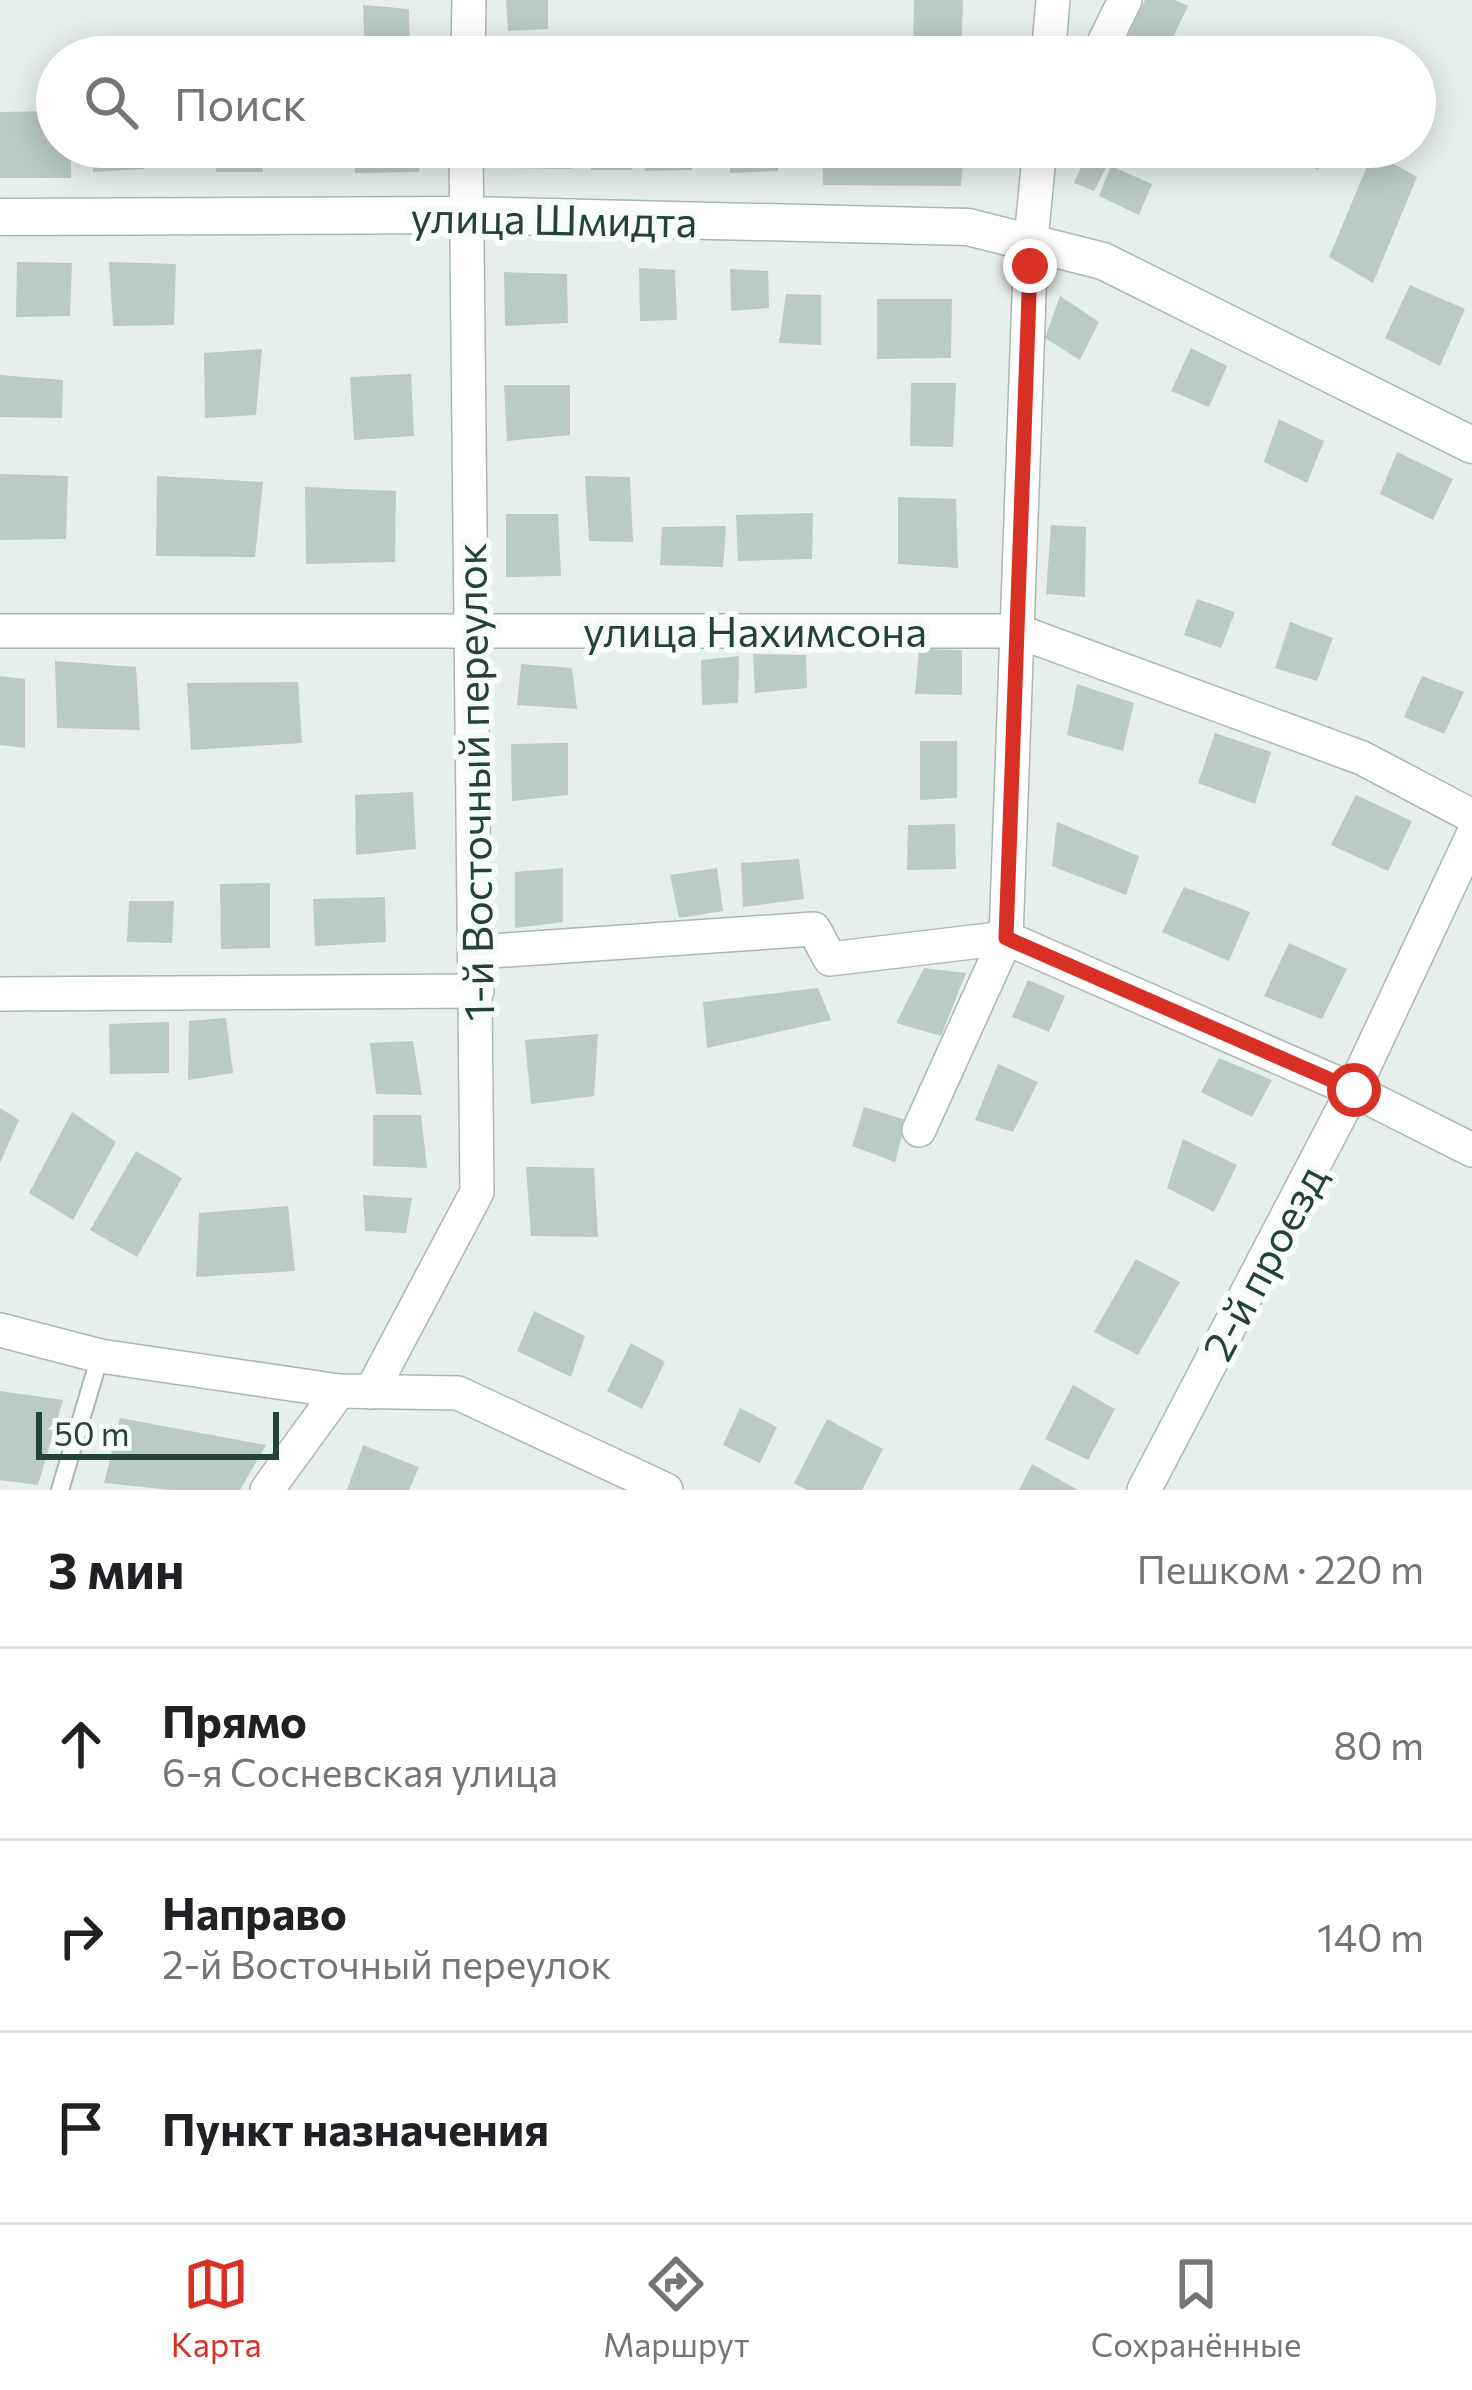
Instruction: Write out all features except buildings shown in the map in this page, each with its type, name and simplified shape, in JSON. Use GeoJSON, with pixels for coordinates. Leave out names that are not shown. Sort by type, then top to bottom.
{"type":"FeatureCollection","features":[{"type":"Feature","properties":{"kind":"main road","name":"улица Шмидта"},"geometry":{"type":"LineString","coordinates":[[0,217],[465,215],[968,226],[1103,261],[1472,445]]}},
{"type":"Feature","properties":{"kind":"street"},"geometry":{"type":"LineString","coordinates":[[468,36],[469,0]]}},
{"type":"Feature","properties":{"kind":"street"},"geometry":{"type":"LineString","coordinates":[[1050,36],[1053,0]]}},
{"type":"Feature","properties":{"kind":"street"},"geometry":{"type":"LineString","coordinates":[[1107,36],[1125,0]]}},
{"type":"Feature","properties":{"kind":"street","name":"1-й Восточный переулок"},"geometry":{"type":"LineString","coordinates":[[267,1490],[355,1391],[477,1192],[466,168]]}},
{"type":"Feature","properties":{"kind":"street"},"geometry":{"type":"LineString","coordinates":[[919,1130],[1006,938],[1031,240],[1038,168]]}},
{"type":"Feature","properties":{"kind":"street"},"geometry":{"type":"LineString","coordinates":[[1036,184],[1044,168]]}},
{"type":"Feature","properties":{"kind":"street","name":"улица Нахимсона"},"geometry":{"type":"LineString","coordinates":[[0,631],[1017,631],[1362,758],[1472,816]]}},
{"type":"Feature","properties":{"kind":"street","name":"2-й проезд"},"geometry":{"type":"LineString","coordinates":[[1144,1490],[1354,1090],[1472,837]]}},
{"type":"Feature","properties":{"kind":"street"},"geometry":{"type":"LineString","coordinates":[[477,952],[814,929],[830,959],[1006,938],[1354,1090],[1472,1150]]}},
{"type":"Feature","properties":{"kind":"street"},"geometry":{"type":"LineString","coordinates":[[0,994],[477,991]]}},
{"type":"Feature","properties":{"kind":"street"},"geometry":{"type":"LineString","coordinates":[[0,1330],[100,1355],[355,1391],[458,1393],[666,1490]]}},
{"type":"Feature","properties":{"kind":"lane"},"geometry":{"type":"LineString","coordinates":[[60,1490],[100,1355]]}},
{"type":"Feature","properties":{"kind":"route"},"geometry":{"type":"LineString","coordinates":[[1030,266],[1006,938],[1354,1090]]}}]}
